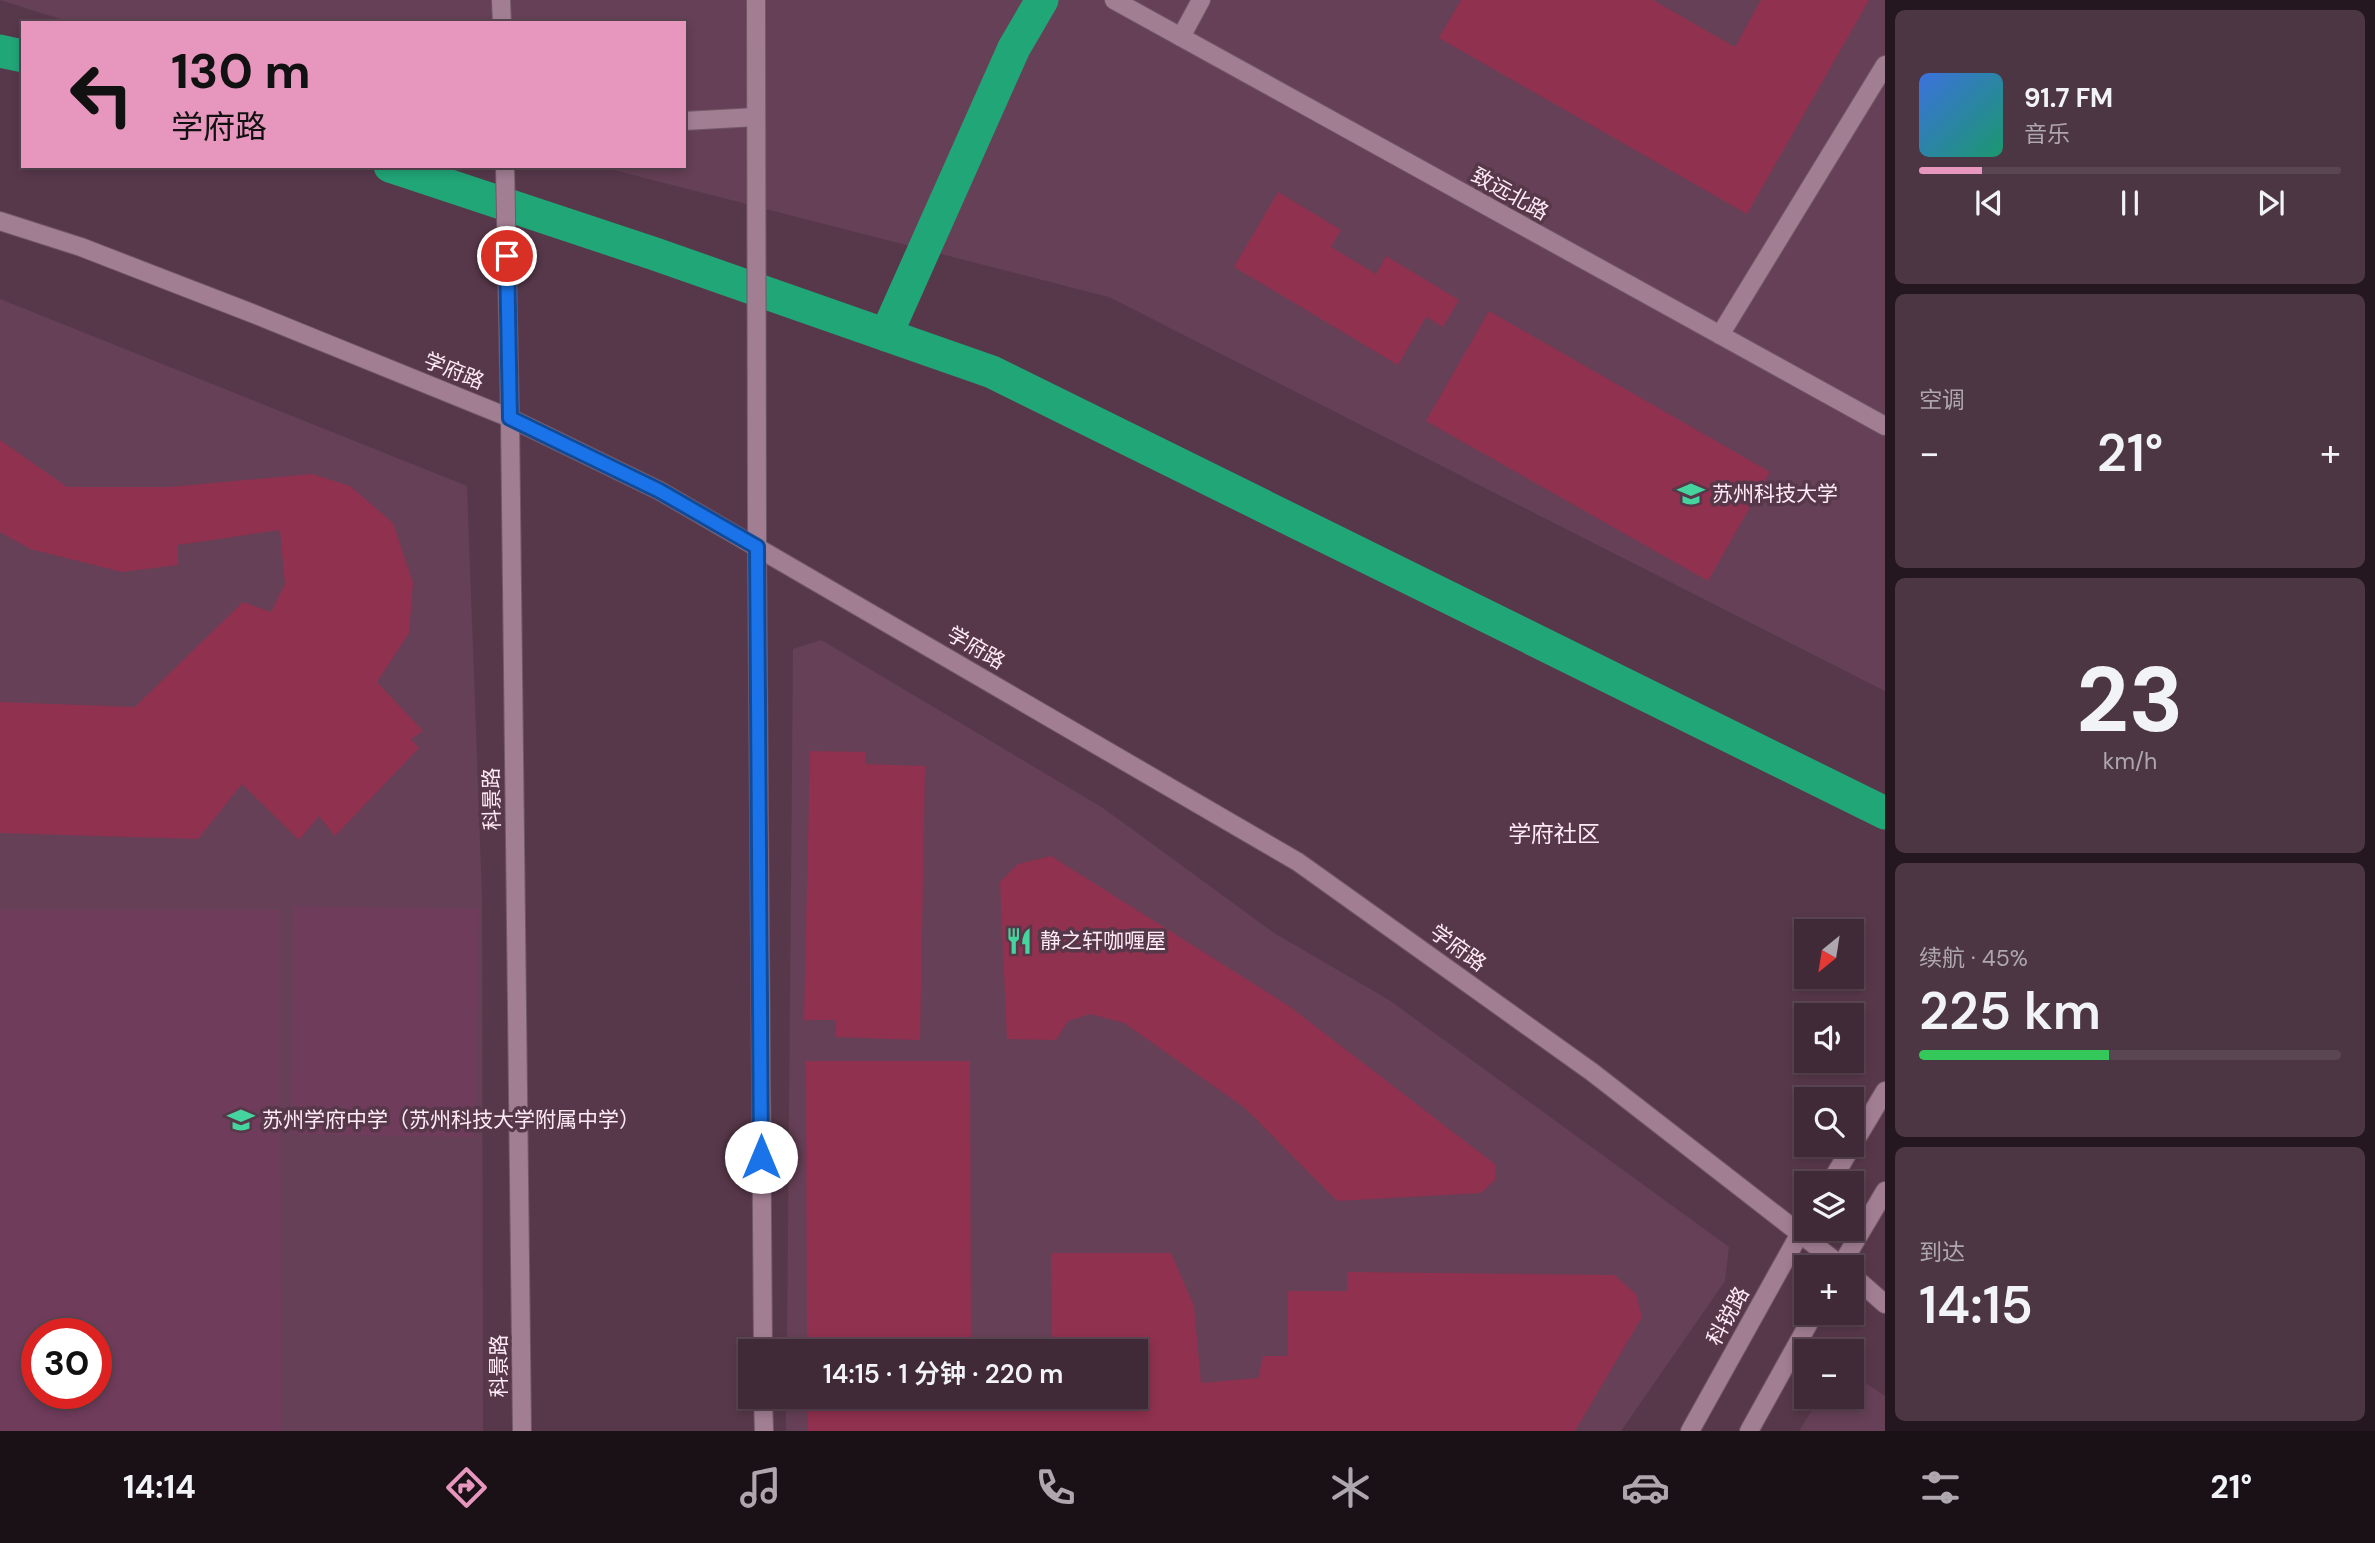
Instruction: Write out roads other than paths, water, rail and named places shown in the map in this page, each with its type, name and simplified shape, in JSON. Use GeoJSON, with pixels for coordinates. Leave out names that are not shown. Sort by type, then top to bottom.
{"type":"FeatureCollection","features":[{"type":"Feature","properties":{"kind":"street"},"geometry":{"type":"LineString","coordinates":[[501,0],[502,21]]}},
{"type":"Feature","properties":{"kind":"street"},"geometry":{"type":"LineString","coordinates":[[756,0],[763,1339]]}},
{"type":"Feature","properties":{"kind":"street","name":"致远北路"},"geometry":{"type":"LineString","coordinates":[[1114,0],[1885,426]]}},
{"type":"Feature","properties":{"kind":"street"},"geometry":{"type":"LineString","coordinates":[[1181,37],[1201,0]]}},
{"type":"Feature","properties":{"kind":"street"},"geometry":{"type":"LineString","coordinates":[[1720,335],[1885,65]]}},
{"type":"Feature","properties":{"kind":"street"},"geometry":{"type":"LineString","coordinates":[[686,121],[756,117]]}},
{"type":"Feature","properties":{"kind":"street","name":"科景路"},"geometry":{"type":"LineString","coordinates":[[505,168],[522,1431]]}},
{"type":"Feature","properties":{"kind":"street","name":"学府路"},"geometry":{"type":"LineString","coordinates":[[0,222],[106,256],[510,418],[660,491],[1298,862],[1592,1072],[1794,1222]]}},
{"type":"Feature","properties":{"kind":"street"},"geometry":{"type":"LineString","coordinates":[[1837,1171],[1885,1091]]}},
{"type":"Feature","properties":{"kind":"street"},"geometry":{"type":"LineString","coordinates":[[1851,1255],[1885,1191]]}},
{"type":"Feature","properties":{"kind":"street","name":"科锐路"},"geometry":{"type":"LineString","coordinates":[[1690,1431],[1796,1241]]}},
{"type":"Feature","properties":{"kind":"street","name":"学府路"},"geometry":{"type":"LineString","coordinates":[[1815,1241],[1830,1255]]}},
{"type":"Feature","properties":{"kind":"street","name":"学府路"},"geometry":{"type":"LineString","coordinates":[[1864,1286],[1885,1304]]}},
{"type":"Feature","properties":{"kind":"street"},"geometry":{"type":"LineString","coordinates":[[1749,1431],[1808,1325]]}},
{"type":"Feature","properties":{"kind":"street"},"geometry":{"type":"LineString","coordinates":[[763,1409],[764,1431]]}},
{"type":"Feature","properties":{"kind":"waterway"},"geometry":{"type":"LineString","coordinates":[[886,335],[1014,48],[1042,0]]}},
{"type":"Feature","properties":{"kind":"waterway"},"geometry":{"type":"LineString","coordinates":[[0,51],[21,56]]}},
{"type":"Feature","properties":{"kind":"waterway"},"geometry":{"type":"LineString","coordinates":[[396,168],[655,254],[992,372],[1885,813]]}},
{"type":"Feature","properties":{"kind":"place","name":"苏州科技大学"},"geometry":{"type":"Point","coordinates":[1691,494]}},
{"type":"Feature","properties":{"kind":"place","name":"静之轩咖喱屋"},"geometry":{"type":"Point","coordinates":[1019,941]}},
{"type":"Feature","properties":{"kind":"place","name":"苏州学府中学（苏州科技大学附属中学）"},"geometry":{"type":"Point","coordinates":[241,1120]}},
{"type":"Feature","properties":{"kind":"district","name":"学府社区"},"geometry":{"type":"Point","coordinates":[1554,834]}}]}
